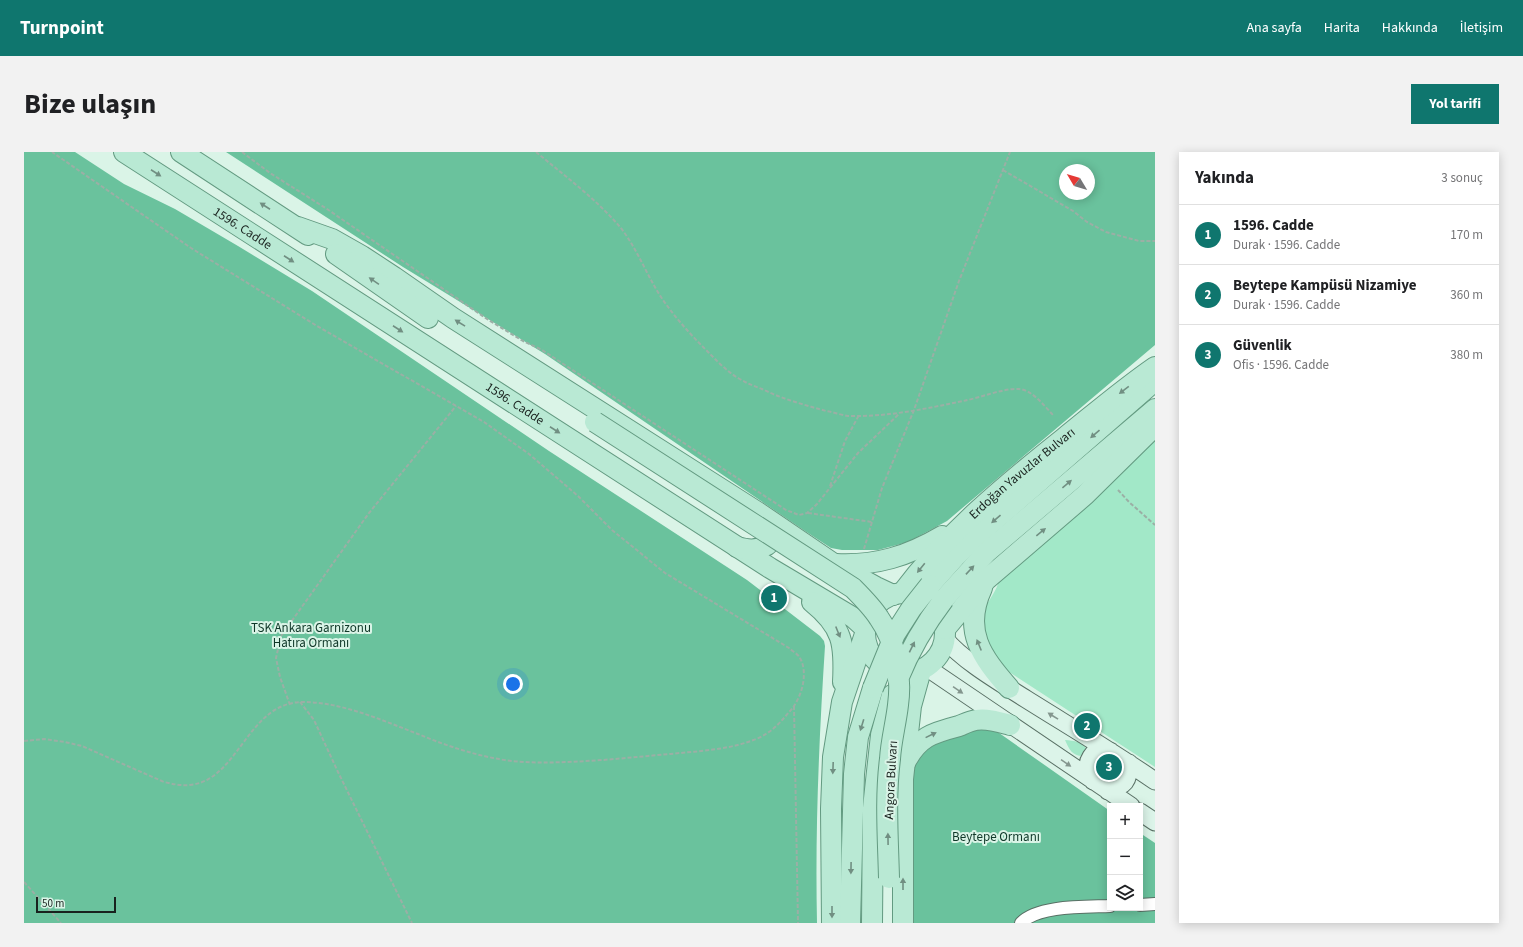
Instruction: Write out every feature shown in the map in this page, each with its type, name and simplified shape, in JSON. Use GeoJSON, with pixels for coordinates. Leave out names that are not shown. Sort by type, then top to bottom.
{"type":"FeatureCollection","features":[{"type":"Feature","properties":{"kind":"main road","name":"1596. Cadde"},"geometry":{"type":"LineString","coordinates":[[124,152],[737,547],[870,627]]}},
{"type":"Feature","properties":{"kind":"main road","name":"1596. Cadde"},"geometry":{"type":"LineString","coordinates":[[181,152],[298,227],[363,274],[448,331],[595,422],[853,588],[870,627],[866,645],[878,664],[887,670],[898,673],[909,673],[923,669]]}},
{"type":"Feature","properties":{"kind":"main road","name":"1596. Cadde"},"geometry":{"type":"LineString","coordinates":[[298,227],[332,239],[362,256],[453,318],[759,513],[834,564],[876,587],[897,594],[919,596],[928,601],[936,608],[942,618],[945,634],[954,650],[1009,688],[1129,763],[1155,781]]}},
{"type":"Feature","properties":{"kind":"main road","name":"Erdoğan Yavuzlar Bulvarı"},"geometry":{"type":"LineString","coordinates":[[897,594],[966,522],[1039,458],[1113,398],[1155,367]]}},
{"type":"Feature","properties":{"kind":"main road","name":"Erdoğan Yavuzlar Bulvarı"},"geometry":{"type":"LineString","coordinates":[[850,923],[854,774],[858,737],[873,688],[895,634],[911,609],[955,557],[988,526],[1155,380]]}},
{"type":"Feature","properties":{"kind":"main road","name":"Angora Bulvarı"},"geometry":{"type":"LineString","coordinates":[[872,923],[873,808],[881,735],[892,695],[914,644],[944,599],[986,553],[1155,408]]}},
{"type":"Feature","properties":{"kind":"main road"},"geometry":{"type":"LineString","coordinates":[[1126,803],[923,669],[938,655],[945,634],[986,580],[1085,495],[1155,426]]}},
{"type":"Feature","properties":{"kind":"main road"},"geometry":{"type":"LineString","coordinates":[[737,547],[750,550],[760,549],[767,545],[770,536],[759,513]]}},
{"type":"Feature","properties":{"kind":"main road"},"geometry":{"type":"LineString","coordinates":[[834,564],[860,564],[898,557],[912,552],[966,522]]}},
{"type":"Feature","properties":{"kind":"main road"},"geometry":{"type":"LineString","coordinates":[[770,568],[826,613],[835,624],[842,643],[845,694]]}},
{"type":"Feature","properties":{"kind":"main road"},"geometry":{"type":"LineString","coordinates":[[986,580],[978,600],[974,618],[976,640],[985,659],[1009,688]]}},
{"type":"Feature","properties":{"kind":"main road"},"geometry":{"type":"LineString","coordinates":[[832,923],[833,757],[845,694],[870,627],[869,616],[875,607],[883,600],[897,594]]}},
{"type":"Feature","properties":{"kind":"main road","name":"Angora Bulvarı"},"geometry":{"type":"LineString","coordinates":[[870,627],[888,634],[893,647],[899,678],[898,704],[890,760],[888,804],[889,923]]}},
{"type":"Feature","properties":{"kind":"main road","name":"Angora Bulvarı"},"geometry":{"type":"LineString","coordinates":[[903,923],[903,779],[911,706],[923,669]]}},
{"type":"Feature","properties":{"kind":"main road"},"geometry":{"type":"LineString","coordinates":[[845,694],[860,680],[870,676],[893,683],[903,690],[908,695],[911,706]]}},
{"type":"Feature","properties":{"kind":"main road"},"geometry":{"type":"LineString","coordinates":[[905,763],[912,750],[920,742],[930,735],[943,730],[976,720],[994,721],[1010,725]]}},
{"type":"Feature","properties":{"kind":"main road"},"geometry":{"type":"LineString","coordinates":[[1093,781],[1088,768],[1088,762],[1095,752],[1101,750],[1110,751]]}},
{"type":"Feature","properties":{"kind":"main road"},"geometry":{"type":"LineString","coordinates":[[1108,791],[1124,785],[1129,778],[1129,763]]}},
{"type":"Feature","properties":{"kind":"main road"},"geometry":{"type":"LineString","coordinates":[[1143,814],[1155,822]]}},
{"type":"Feature","properties":{"kind":"street"},"geometry":{"type":"LineString","coordinates":[[1143,905],[1155,904]]}},
{"type":"Feature","properties":{"kind":"street"},"geometry":{"type":"LineString","coordinates":[[1021,923],[1026,918],[1054,908],[1107,906]]}},
{"type":"Feature","properties":{"kind":"path"},"geometry":{"type":"LineString","coordinates":[[24,742],[44,739],[82,746],[164,782],[178,785],[192,785],[206,780],[221,770],[259,722],[278,708],[300,702],[328,704],[354,711],[461,750],[494,758],[534,763],[607,760],[740,745],[758,739],[775,729],[794,706],[802,691],[804,670],[800,657],[789,648],[665,573],[612,530],[578,496],[529,454],[484,422],[317,326],[204,256],[52,152]]}},
{"type":"Feature","properties":{"kind":"path"},"geometry":{"type":"LineString","coordinates":[[242,152],[276,177],[327,209],[488,319],[523,341],[542,350],[786,510],[799,515],[814,512],[872,522]]}},
{"type":"Feature","properties":{"kind":"path"},"geometry":{"type":"LineString","coordinates":[[536,152],[610,216],[621,229],[641,259],[661,297],[673,313],[694,338],[718,362],[737,378],[764,390],[808,406],[847,416],[899,414],[964,401],[1006,390],[1021,389],[1032,395],[1054,416]]}},
{"type":"Feature","properties":{"kind":"path"},"geometry":{"type":"LineString","coordinates":[[860,564],[885,481],[914,410],[959,281],[1010,152]]}},
{"type":"Feature","properties":{"kind":"path"},"geometry":{"type":"LineString","coordinates":[[1003,170],[1073,211],[1087,222],[1106,232],[1139,241],[1155,241]]}},
{"type":"Feature","properties":{"kind":"path"},"geometry":{"type":"LineString","coordinates":[[290,705],[280,677],[276,658],[281,636],[369,513],[456,406]]}},
{"type":"Feature","properties":{"kind":"path"},"geometry":{"type":"LineString","coordinates":[[807,513],[817,504],[858,453],[899,414]]}},
{"type":"Feature","properties":{"kind":"path"},"geometry":{"type":"LineString","coordinates":[[829,489],[845,441],[859,415]]}},
{"type":"Feature","properties":{"kind":"path"},"geometry":{"type":"LineString","coordinates":[[1118,490],[1155,525]]}},
{"type":"Feature","properties":{"kind":"path"},"geometry":{"type":"LineString","coordinates":[[300,702],[314,720],[412,923]]}},
{"type":"Feature","properties":{"kind":"path"},"geometry":{"type":"LineString","coordinates":[[794,706],[798,923]]}},
{"type":"Feature","properties":{"kind":"path"},"geometry":{"type":"LineString","coordinates":[[24,882],[61,923]]}},
{"type":"Feature","properties":{"kind":"green space","name":"TSK Ankara Garnizonu Hatıra Ormanı"},"geometry":{"type":"Polygon","coordinates":[[[24,152],[75,152],[124,184],[175,209],[238,246],[312,291],[549,451],[747,580],[820,636],[824,641],[825,646],[818,785],[817,923],[24,923],[24,152]]]}},
{"type":"Feature","properties":{"kind":"green space"},"geometry":{"type":"Polygon","coordinates":[[[226,152],[1155,152],[1155,345],[947,521],[908,542],[878,550],[842,550],[831,548],[545,354],[403,267],[226,152]]]}},
{"type":"Feature","properties":{"kind":"green space"},"geometry":{"type":"Polygon","coordinates":[[[1155,439],[1155,767],[999,664],[992,655],[987,643],[983,616],[999,580],[1155,439]]]}},
{"type":"Feature","properties":{"kind":"green space","name":"Beytepe Ormanı"},"geometry":{"type":"Polygon","coordinates":[[[992,728],[1107,809],[1107,911],[1143,911],[1143,835],[1155,843],[1155,923],[909,923],[911,799],[914,764],[924,748],[934,743],[971,731],[992,728]]]}},
{"type":"Feature","properties":{"kind":"green space"},"geometry":{"type":"Polygon","coordinates":[[[1065,740],[1081,743],[1087,750],[1083,756],[1076,755],[1070,749],[1065,740]]]}},
{"type":"Feature","properties":{"kind":"building"},"geometry":{"type":"Polygon","coordinates":[[[1101,760],[1105,760],[1119,769],[1113,778],[1099,769],[1098,765],[1101,760]]]}},
{"type":"Feature","properties":{"kind":"place","name":"1596. Cadde"},"geometry":{"type":"Point","coordinates":[774,598]}},
{"type":"Feature","properties":{"kind":"place","name":"Beytepe Kampüsü Nizamiye"},"geometry":{"type":"Point","coordinates":[1087,726]}},
{"type":"Feature","properties":{"kind":"place","name":"Güvenlik"},"geometry":{"type":"Point","coordinates":[1109,767]}}]}
